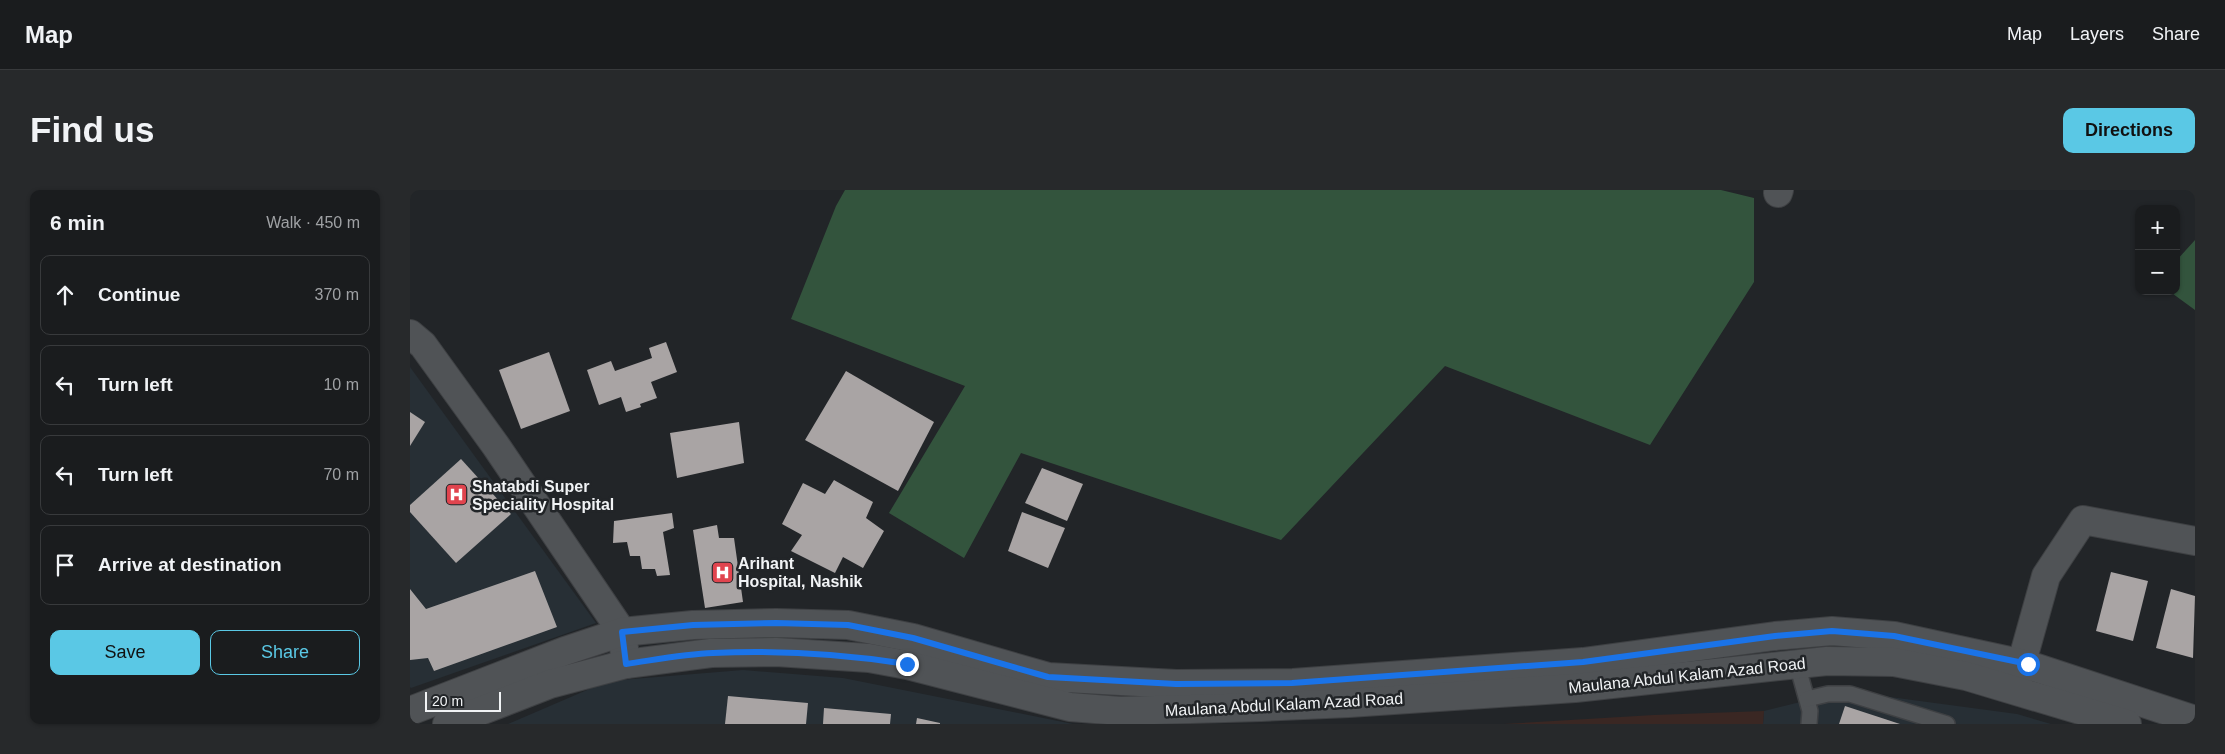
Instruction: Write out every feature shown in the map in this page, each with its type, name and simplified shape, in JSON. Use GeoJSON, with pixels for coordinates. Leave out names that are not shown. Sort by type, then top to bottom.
{"type":"FeatureCollection","features":[{"type":"Feature","properties":{"kind":"street"},"geometry":{"type":"LineString","coordinates":[[410,334],[424,345],[496,446],[622,632],[626,664]]}},
{"type":"Feature","properties":{"kind":"street"},"geometry":{"type":"LineString","coordinates":[[2014,690],[2046,576],[2083,520],[2195,542]]}},
{"type":"Feature","properties":{"kind":"street"},"geometry":{"type":"LineString","coordinates":[[410,712],[565,651],[622,632],[693,625],[776,623],[848,625],[913,638],[1048,677],[1176,697]]}},
{"type":"Feature","properties":{"kind":"street"},"geometry":{"type":"LineString","coordinates":[[1622,670],[1775,636],[1832,631],[1894,636],[2022,663],[2195,720]]}},
{"type":"Feature","properties":{"kind":"street","name":"Maulana Abdul Kalam Azad Road"},"geometry":{"type":"LineString","coordinates":[[447,724],[550,684],[626,664],[711,653],[776,652],[869,658],[907,664],[1070,708],[1120,711],[1176,697],[1349,703],[1622,670],[1797,664],[1827,660],[1894,662],[1966,676],[2127,724]]}},
{"type":"Feature","properties":{"kind":"lane"},"geometry":{"type":"LineString","coordinates":[[1797,664],[1810,711],[1809,724]]}},
{"type":"Feature","properties":{"kind":"lane"},"geometry":{"type":"LineString","coordinates":[[1807,699],[1828,694],[1850,694],[1947,724]]}},
{"type":"Feature","properties":{"kind":"shaded area","name":"Shatabdi Super Speciality Hospital"},"geometry":{"type":"Polygon","coordinates":[[[410,367],[596,623],[411,688],[410,687],[410,367]]]}},
{"type":"Feature","properties":{"kind":"shaded area"},"geometry":{"type":"Polygon","coordinates":[[[743,670],[843,678],[1073,724],[508,724],[608,681],[743,670]]]}},
{"type":"Feature","properties":{"kind":"shaded area"},"geometry":{"type":"Polygon","coordinates":[[[1845,691],[2017,714],[2051,724],[1763,724],[1764,711],[1845,691]]]}},
{"type":"Feature","properties":{"kind":"shaded area"},"geometry":{"type":"Polygon","coordinates":[[[1764,711],[1763,724],[1504,724],[1654,715],[1764,711]]]}},
{"type":"Feature","properties":{"kind":"green space"},"geometry":{"type":"Polygon","coordinates":[[[845,190],[1721,190],[1754,198],[1754,282],[1650,445],[1445,366],[1281,540],[1021,453],[964,558],[889,513],[965,386],[791,319],[836,206],[845,190]]]}},
{"type":"Feature","properties":{"kind":"green space"},"geometry":{"type":"Polygon","coordinates":[[[2195,240],[2195,310],[2174,295],[2180,295],[2180,257],[2195,240]]]}},
{"type":"Feature","properties":{"kind":"building"},"geometry":{"type":"Polygon","coordinates":[[[666,342],[677,372],[651,382],[657,398],[640,404],[641,407],[626,412],[621,397],[599,405],[587,370],[611,361],[615,371],[652,358],[649,348],[666,342]]]}},
{"type":"Feature","properties":{"kind":"building"},"geometry":{"type":"Polygon","coordinates":[[[549,352],[570,411],[521,429],[499,370],[549,352]]]}},
{"type":"Feature","properties":{"kind":"building"},"geometry":{"type":"Polygon","coordinates":[[[846,371],[934,422],[898,491],[805,440],[846,371]]]}},
{"type":"Feature","properties":{"kind":"building"},"geometry":{"type":"Polygon","coordinates":[[[410,412],[425,422],[410,446],[410,412]]]}},
{"type":"Feature","properties":{"kind":"building"},"geometry":{"type":"Polygon","coordinates":[[[739,422],[744,463],[677,478],[670,433],[739,422]]]}},
{"type":"Feature","properties":{"kind":"building"},"geometry":{"type":"Polygon","coordinates":[[[461,459],[511,514],[456,563],[410,512],[410,505],[461,459]]]}},
{"type":"Feature","properties":{"kind":"building"},"geometry":{"type":"Polygon","coordinates":[[[1042,468],[1083,484],[1067,521],[1025,503],[1042,468]]]}},
{"type":"Feature","properties":{"kind":"building"},"geometry":{"type":"Polygon","coordinates":[[[834,480],[873,502],[866,518],[884,531],[863,568],[843,557],[835,573],[791,551],[802,535],[782,524],[803,483],[825,494],[834,480]]]}},
{"type":"Feature","properties":{"kind":"building"},"geometry":{"type":"Polygon","coordinates":[[[1022,512],[1065,528],[1048,568],[1008,551],[1022,512]]]}},
{"type":"Feature","properties":{"kind":"building"},"geometry":{"type":"Polygon","coordinates":[[[672,513],[674,528],[663,532],[670,575],[657,576],[655,569],[642,569],[640,556],[630,556],[627,542],[613,543],[614,521],[672,513]]]}},
{"type":"Feature","properties":{"kind":"building"},"geometry":{"type":"Polygon","coordinates":[[[717,525],[719,538],[734,538],[743,602],[705,608],[693,530],[717,525]]]}},
{"type":"Feature","properties":{"kind":"building"},"geometry":{"type":"Polygon","coordinates":[[[535,571],[557,627],[434,671],[428,658],[410,660],[410,589],[426,609],[535,571]]]}},
{"type":"Feature","properties":{"kind":"building"},"geometry":{"type":"Polygon","coordinates":[[[2111,572],[2148,581],[2133,641],[2096,631],[2111,572]]]}},
{"type":"Feature","properties":{"kind":"building"},"geometry":{"type":"Polygon","coordinates":[[[2171,589],[2195,596],[2193,658],[2156,648],[2171,589]]]}},
{"type":"Feature","properties":{"kind":"building"},"geometry":{"type":"Polygon","coordinates":[[[728,696],[808,703],[806,724],[725,724],[728,696]]]}},
{"type":"Feature","properties":{"kind":"building"},"geometry":{"type":"Polygon","coordinates":[[[1845,706],[1900,724],[1839,724],[1845,706]]]}},
{"type":"Feature","properties":{"kind":"building"},"geometry":{"type":"Polygon","coordinates":[[[824,708],[891,714],[890,724],[823,724],[824,708]]]}},
{"type":"Feature","properties":{"kind":"building"},"geometry":{"type":"Polygon","coordinates":[[[917,718],[940,723],[940,724],[916,724],[917,718]]]}},
{"type":"Feature","properties":{"kind":"place","name":"Shatabdi Super Speciality Hospital"},"geometry":{"type":"Point","coordinates":[456,495]}},
{"type":"Feature","properties":{"kind":"place","name":"Arihant Hospital, Nashik"},"geometry":{"type":"Point","coordinates":[722,572]}},
{"type":"Feature","properties":{"kind":"route"},"geometry":{"type":"LineString","coordinates":[[907,664],[869,658],[776,652],[711,653],[626,664],[622,632],[693,625],[776,623],[848,625],[913,638],[1048,677],[1176,684],[1292,683],[1583,662],[1775,636],[1832,631],[1894,636],[2028,664]]}}]}
